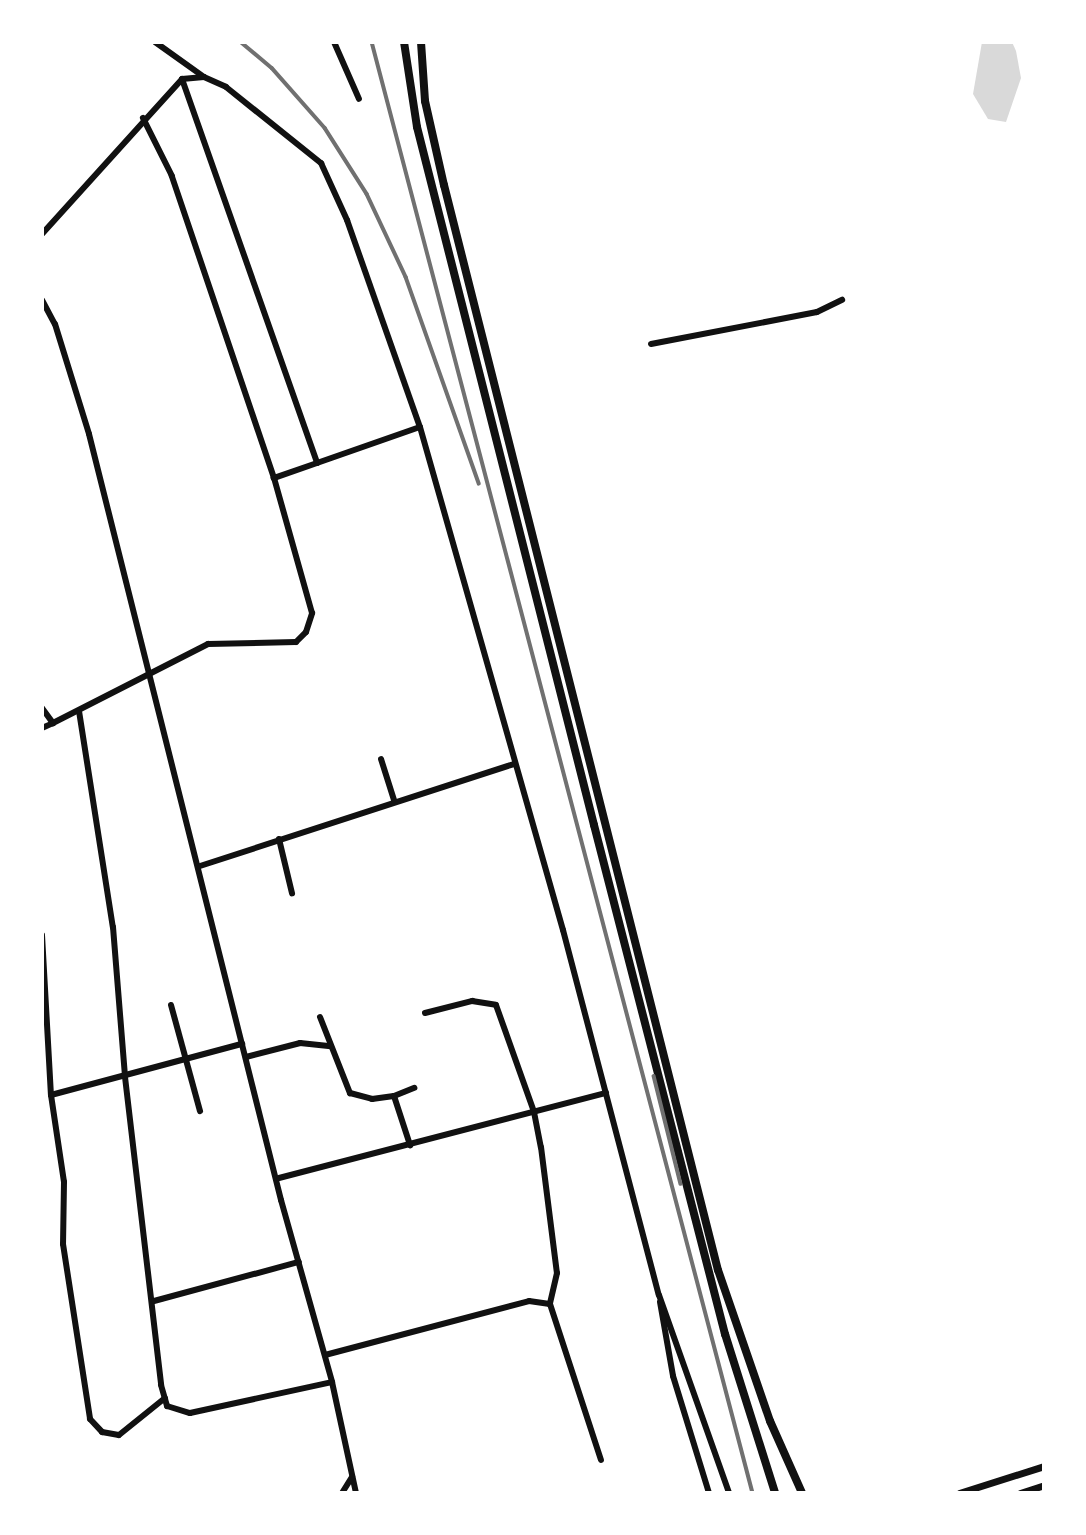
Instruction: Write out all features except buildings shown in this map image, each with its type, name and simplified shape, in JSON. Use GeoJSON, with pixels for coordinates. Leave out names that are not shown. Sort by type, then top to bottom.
{"type":"FeatureCollection","features":[{"type":"Feature","properties":{"kind":"main road"},"geometry":{"type":"LineString","coordinates":[[404,42],[417,127],[604,866],[725,1334],[775,1493]]}},
{"type":"Feature","properties":{"kind":"main road"},"geometry":{"type":"LineString","coordinates":[[421,42],[425,101],[444,185],[718,1270],[770,1421],[802,1493]]}},
{"type":"Feature","properties":{"kind":"street"},"geometry":{"type":"LineString","coordinates":[[155,42],[204,77],[226,87],[321,163],[347,220],[420,426],[606,1093],[659,1296],[673,1376],[709,1493]]}},
{"type":"Feature","properties":{"kind":"street"},"geometry":{"type":"LineString","coordinates":[[334,42],[359,99]]}},
{"type":"Feature","properties":{"kind":"street"},"geometry":{"type":"LineString","coordinates":[[42,234],[143,118],[182,79],[204,77]]}},
{"type":"Feature","properties":{"kind":"street"},"geometry":{"type":"LineString","coordinates":[[182,79],[317,463]]}},
{"type":"Feature","properties":{"kind":"street"},"geometry":{"type":"LineString","coordinates":[[42,728],[149,678],[208,644],[296,642],[306,632],[312,613],[274,478],[172,176],[143,118]]}},
{"type":"Feature","properties":{"kind":"street"},"geometry":{"type":"LineString","coordinates":[[42,300],[55,324],[89,434],[149,678],[200,866],[242,1044],[325,1354],[356,1493]]}},
{"type":"Feature","properties":{"kind":"street"},"geometry":{"type":"LineString","coordinates":[[651,344],[817,312],[842,300]]}},
{"type":"Feature","properties":{"kind":"street"},"geometry":{"type":"LineString","coordinates":[[274,478],[420,426]]}},
{"type":"Feature","properties":{"kind":"street"},"geometry":{"type":"LineString","coordinates":[[42,708],[53,723]]}},
{"type":"Feature","properties":{"kind":"street"},"geometry":{"type":"LineString","coordinates":[[79,711],[113,927],[125,1077],[167,1406],[190,1413],[332,1382]]}},
{"type":"Feature","properties":{"kind":"street"},"geometry":{"type":"LineString","coordinates":[[381,759],[394,800]]}},
{"type":"Feature","properties":{"kind":"street"},"geometry":{"type":"LineString","coordinates":[[200,866],[394,800],[514,764]]}},
{"type":"Feature","properties":{"kind":"street"},"geometry":{"type":"LineString","coordinates":[[279,839],[292,893]]}},
{"type":"Feature","properties":{"kind":"street"},"geometry":{"type":"LineString","coordinates":[[42,936],[51,1095],[64,1182],[63,1244],[90,1419],[102,1432],[119,1436],[165,1398]]}},
{"type":"Feature","properties":{"kind":"street"},"geometry":{"type":"LineString","coordinates":[[425,1013],[472,1001],[496,1005],[534,1112],[557,1273],[550,1304],[601,1460]]}},
{"type":"Feature","properties":{"kind":"street"},"geometry":{"type":"LineString","coordinates":[[171,1005],[200,1111]]}},
{"type":"Feature","properties":{"kind":"street"},"geometry":{"type":"LineString","coordinates":[[320,1017],[350,1093],[372,1099],[394,1096],[414,1088]]}},
{"type":"Feature","properties":{"kind":"street"},"geometry":{"type":"LineString","coordinates":[[246,1057],[300,1043],[331,1046]]}},
{"type":"Feature","properties":{"kind":"street"},"geometry":{"type":"LineString","coordinates":[[51,1095],[242,1044]]}},
{"type":"Feature","properties":{"kind":"street"},"geometry":{"type":"LineString","coordinates":[[279,1178],[606,1093]]}},
{"type":"Feature","properties":{"kind":"street"},"geometry":{"type":"LineString","coordinates":[[394,1096],[410,1145]]}},
{"type":"Feature","properties":{"kind":"street"},"geometry":{"type":"LineString","coordinates":[[154,1301],[299,1262]]}},
{"type":"Feature","properties":{"kind":"street"},"geometry":{"type":"LineString","coordinates":[[659,1296],[729,1493]]}},
{"type":"Feature","properties":{"kind":"street"},"geometry":{"type":"LineString","coordinates":[[325,1354],[529,1301],[550,1304]]}},
{"type":"Feature","properties":{"kind":"street"},"geometry":{"type":"LineString","coordinates":[[959,1493],[1044,1466]]}},
{"type":"Feature","properties":{"kind":"street"},"geometry":{"type":"LineString","coordinates":[[342,1493],[352,1477]]}},
{"type":"Feature","properties":{"kind":"street"},"geometry":{"type":"LineString","coordinates":[[1020,1493],[1044,1485]]}},
{"type":"Feature","properties":{"kind":"shaded area"},"geometry":{"type":"Polygon","coordinates":[[[982,42],[1012,42],[1016,51],[1021,78],[1006,122],[988,119],[973,94],[982,42]]]}},
{"type":"Feature","properties":{"kind":"railway"},"geometry":{"type":"LineString","coordinates":[[241,42],[272,68],[325,128],[367,194],[406,277],[479,483]]}},
{"type":"Feature","properties":{"kind":"railway"},"geometry":{"type":"LineString","coordinates":[[372,42],[753,1493]]}},
{"type":"Feature","properties":{"kind":"railway"},"geometry":{"type":"LineString","coordinates":[[654,1076],[681,1184]]}}]}
